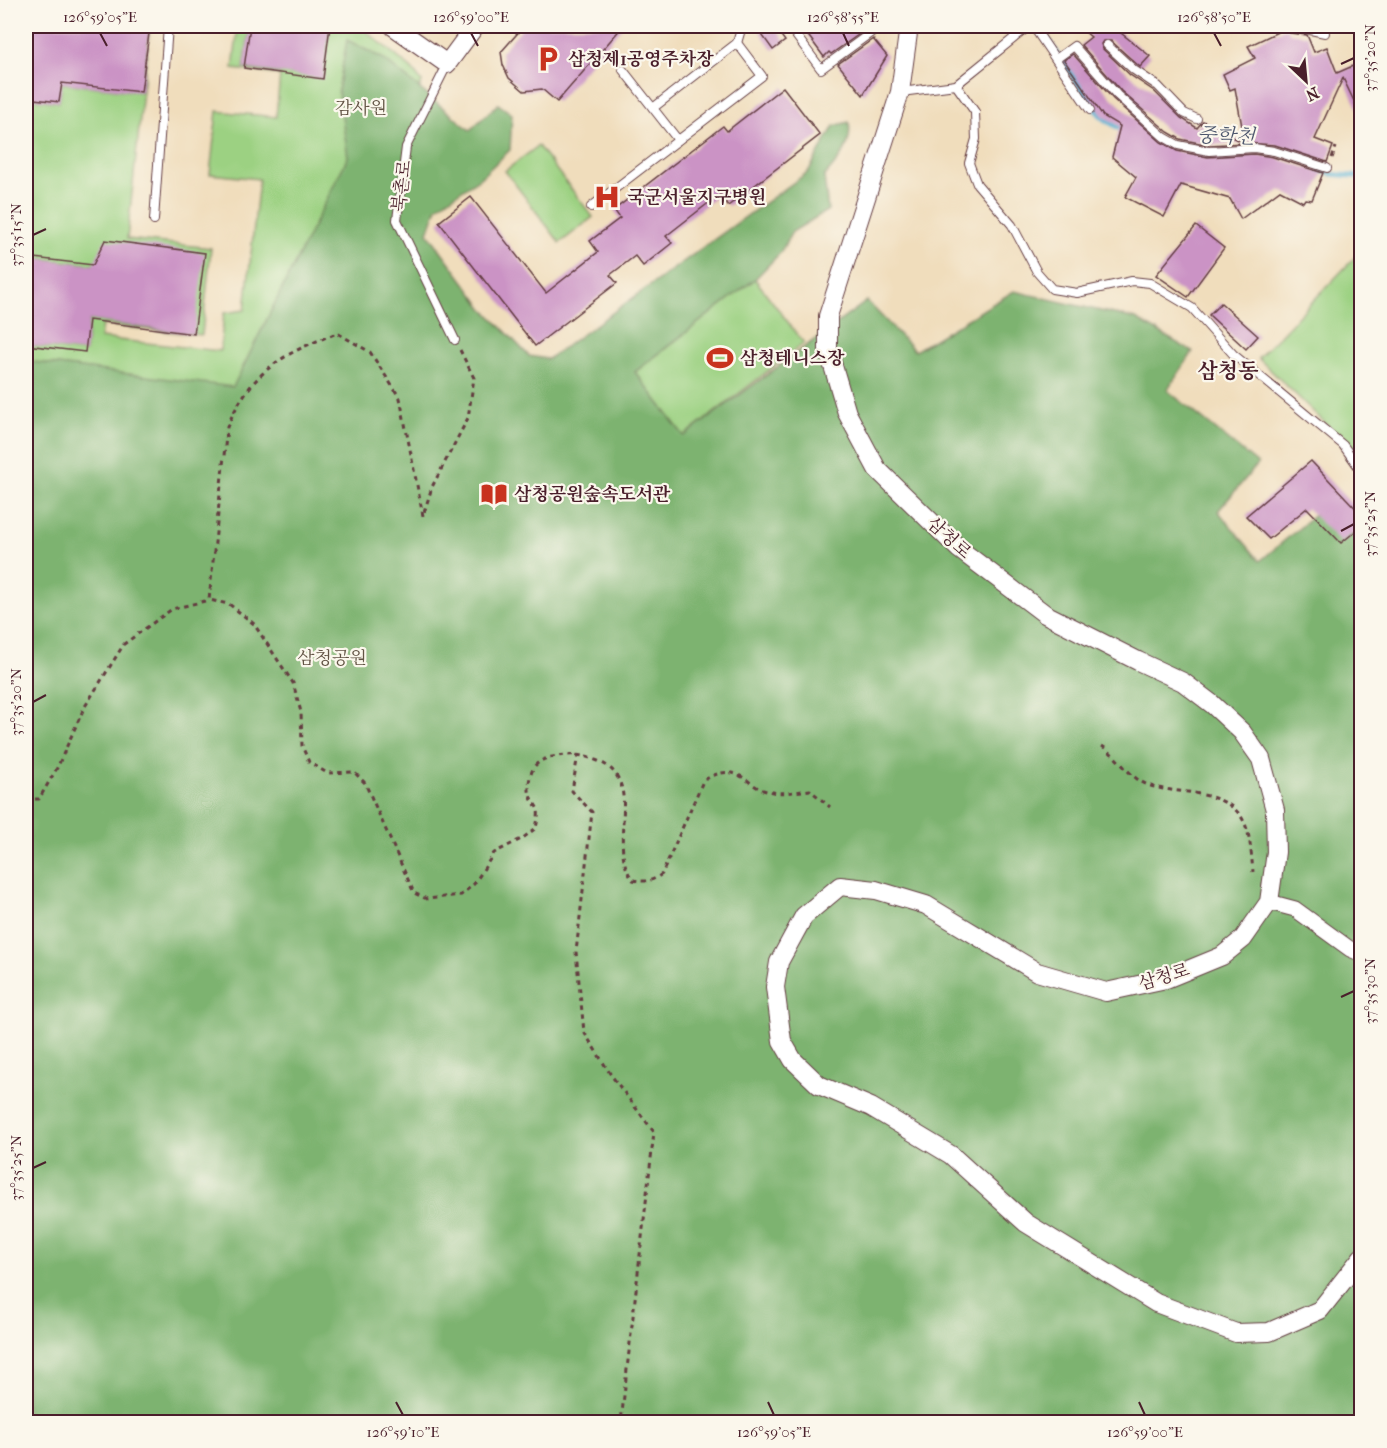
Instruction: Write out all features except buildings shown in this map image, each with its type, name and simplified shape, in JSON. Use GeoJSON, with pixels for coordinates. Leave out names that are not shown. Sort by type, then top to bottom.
{"type":"FeatureCollection","features":[{"type":"Feature","properties":{"kind":"street"},"geometry":{"type":"LineString","coordinates":[[393,26],[447,64]]}},
{"type":"Feature","properties":{"kind":"street","name":"북촌로"},"geometry":{"type":"LineString","coordinates":[[447,64],[475,26]]}},
{"type":"Feature","properties":{"kind":"street","name":"삼청로"},"geometry":{"type":"LineString","coordinates":[[909,26],[900,92],[828,316],[828,349],[847,413],[877,469],[959,549],[1045,614],[1184,682],[1242,732],[1261,759],[1275,810],[1276,852],[1269,902],[1243,939],[1222,956],[1166,979],[1106,992],[1037,972],[926,905],[876,890],[840,886],[804,916],[779,962],[775,987],[782,1041],[793,1060],[819,1085],[871,1107],[951,1155],[1026,1224],[1156,1303],[1236,1332],[1269,1332],[1320,1310],[1362,1257]]}},
{"type":"Feature","properties":{"kind":"street"},"geometry":{"type":"LineString","coordinates":[[1269,902],[1295,909],[1350,949],[1362,954]]}},
{"type":"Feature","properties":{"kind":"lane"},"geometry":{"type":"LineString","coordinates":[[154,220],[168,26]]}},
{"type":"Feature","properties":{"kind":"lane"},"geometry":{"type":"LineString","coordinates":[[653,108],[737,43],[742,26]]}},
{"type":"Feature","properties":{"kind":"lane"},"geometry":{"type":"LineString","coordinates":[[789,26],[821,69],[880,26]]}},
{"type":"Feature","properties":{"kind":"lane"},"geometry":{"type":"LineString","coordinates":[[900,92],[956,85],[1029,26]]}},
{"type":"Feature","properties":{"kind":"lane"},"geometry":{"type":"LineString","coordinates":[[1033,26],[1090,110]]}},
{"type":"Feature","properties":{"kind":"lane"},"geometry":{"type":"LineString","coordinates":[[1291,26],[1325,33]]}},
{"type":"Feature","properties":{"kind":"lane"},"geometry":{"type":"LineString","coordinates":[[591,207],[762,76],[737,43]]}},
{"type":"Feature","properties":{"kind":"lane"},"geometry":{"type":"LineString","coordinates":[[1107,45],[1134,70],[1158,86],[1184,113],[1197,119]]}},
{"type":"Feature","properties":{"kind":"lane"},"geometry":{"type":"LineString","coordinates":[[1056,59],[1074,46],[1117,95],[1164,137],[1178,145],[1209,151],[1254,148],[1274,151],[1327,168]]}},
{"type":"Feature","properties":{"kind":"lane","name":"북촌로"},"geometry":{"type":"LineString","coordinates":[[447,64],[406,147],[398,220],[455,340]]}},
{"type":"Feature","properties":{"kind":"lane"},"geometry":{"type":"LineString","coordinates":[[623,70],[678,140]]}},
{"type":"Feature","properties":{"kind":"lane"},"geometry":{"type":"LineString","coordinates":[[956,85],[975,112],[976,139],[969,163],[977,184],[1012,225],[1037,272],[1052,289],[1077,293],[1132,281],[1150,283],[1192,308],[1233,354],[1343,445],[1358,466],[1362,462]]}},
{"type":"Feature","properties":{"kind":"path"},"geometry":{"type":"LineString","coordinates":[[209,600],[227,427],[236,406],[268,367],[302,346],[337,333],[370,352],[400,398],[423,516],[432,487],[468,418],[474,378],[455,340]]}},
{"type":"Feature","properties":{"kind":"path"},"geometry":{"type":"LineString","coordinates":[[26,799],[39,799],[57,768],[84,708],[124,644],[172,609],[209,600],[229,604],[254,624],[293,683],[301,712],[302,746],[309,762],[327,772],[354,772],[365,783],[414,893],[427,899],[461,895],[474,884],[494,853],[523,838],[536,828],[538,811],[530,796],[530,777],[536,765],[552,756],[578,754],[602,763],[618,774],[622,782],[623,854],[626,871],[633,880],[652,881],[662,874],[703,781],[714,774],[728,772],[742,776],[760,789],[778,794],[810,790],[830,807]]}},
{"type":"Feature","properties":{"kind":"path"},"geometry":{"type":"LineString","coordinates":[[1102,746],[1146,784],[1200,794],[1232,805],[1242,818],[1250,835]]}},
{"type":"Feature","properties":{"kind":"path"},"geometry":{"type":"LineString","coordinates":[[578,754],[572,791],[592,812],[576,952],[584,1032],[611,1075],[654,1132],[621,1422]]}},
{"type":"Feature","properties":{"kind":"green space","name":"감사원"},"geometry":{"type":"Polygon","coordinates":[[[150,26],[127,239],[211,248],[202,335],[102,325],[100,338],[220,351],[224,313],[245,310],[259,179],[210,174],[217,111],[276,117],[280,75],[233,69],[238,26],[250,26],[244,68],[322,78],[330,26],[360,26],[412,69],[422,82],[403,135],[348,157],[233,388],[26,361],[26,345],[85,352],[89,320],[194,334],[93,265],[26,257],[26,98],[59,102],[62,83],[141,92],[150,26]]]}},
{"type":"Feature","properties":{"kind":"green space","name":"삼청공원"},"geometry":{"type":"Polygon","coordinates":[[[347,40],[382,58],[470,130],[498,104],[512,114],[510,150],[480,178],[437,207],[428,233],[484,309],[529,356],[548,359],[808,172],[834,126],[849,122],[847,146],[824,177],[828,210],[792,232],[780,253],[755,279],[635,372],[684,436],[867,301],[915,351],[1014,291],[1136,319],[1193,352],[1167,390],[1258,464],[1218,511],[1260,561],[1315,515],[1361,540],[1361,1422],[26,1422],[26,361],[233,387],[348,157],[338,91],[347,40]]]}},
{"type":"Feature","properties":{"kind":"green space"},"geometry":{"type":"Polygon","coordinates":[[[538,146],[593,217],[560,243],[505,171],[538,146]]]}},
{"type":"Feature","properties":{"kind":"green space"},"geometry":{"type":"Polygon","coordinates":[[[1361,251],[1362,449],[1357,454],[1258,358],[1361,251]]]}},
{"type":"Feature","properties":{"kind":"green space","name":"삼청테니스장"},"geometry":{"type":"Polygon","coordinates":[[[755,279],[804,343],[684,436],[635,372],[755,279]]]}},
{"type":"Feature","properties":{"kind":"waterway","name":"중학천"},"geometry":{"type":"LineString","coordinates":[[1038,26],[1095,109],[1104,119],[1123,131]]}},
{"type":"Feature","properties":{"kind":"waterway","name":"중학천"},"geometry":{"type":"LineString","coordinates":[[1319,169],[1330,174],[1362,177]]}},
{"type":"Feature","properties":{"kind":"place","name":"삼청제1공영주차장"},"geometry":{"type":"Point","coordinates":[548,59]}},
{"type":"Feature","properties":{"kind":"place","name":"국군서울지구병원"},"geometry":{"type":"Point","coordinates":[607,197]}},
{"type":"Feature","properties":{"kind":"place","name":"삼청테니스장"},"geometry":{"type":"Point","coordinates":[720,358]}},
{"type":"Feature","properties":{"kind":"place","name":"삼청공원숲속도서관"},"geometry":{"type":"Point","coordinates":[494,494]}},
{"type":"Feature","properties":{"kind":"district","name":"삼청동"},"geometry":{"type":"Point","coordinates":[1228,371]}}]}
